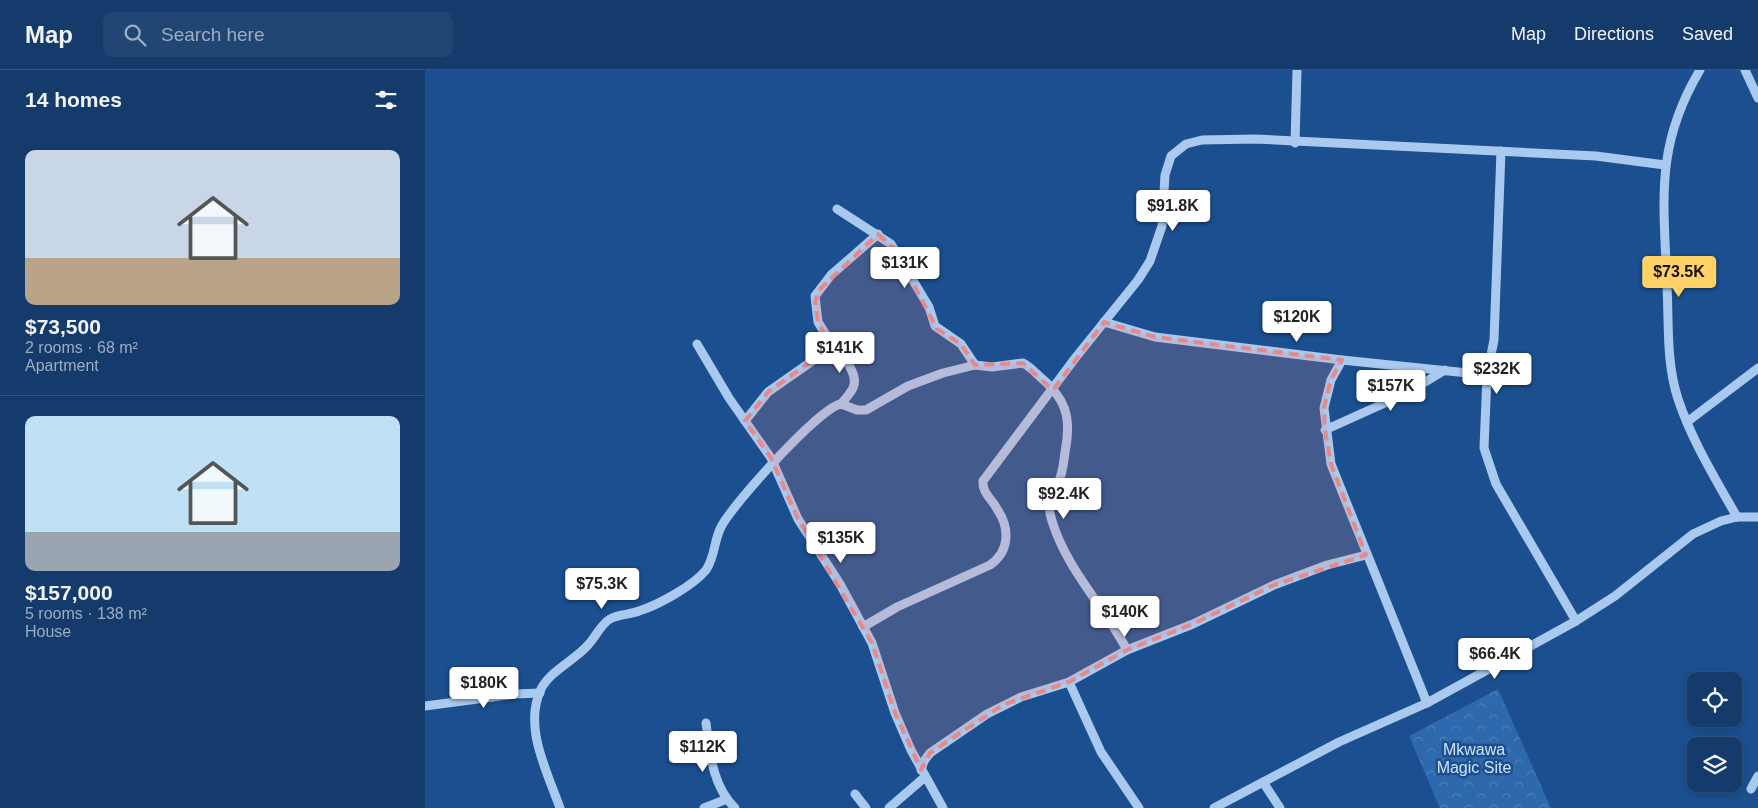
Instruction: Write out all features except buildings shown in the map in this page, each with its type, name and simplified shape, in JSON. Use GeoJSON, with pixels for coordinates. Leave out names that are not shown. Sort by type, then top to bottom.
{"type":"FeatureCollection","features":[{"type":"Feature","properties":{"kind":"street"},"geometry":{"type":"LineString","coordinates":[[1295,142],[1297,70]]}},
{"type":"Feature","properties":{"kind":"street"},"geometry":{"type":"LineString","coordinates":[[1700,70],[1677,115],[1665,165],[1663,227],[1669,362],[1677,398],[1692,436],[1737,517]]}},
{"type":"Feature","properties":{"kind":"street"},"geometry":{"type":"LineString","coordinates":[[1745,70],[1758,98]]}},
{"type":"Feature","properties":{"kind":"street"},"geometry":{"type":"LineString","coordinates":[[863,626],[897,607],[955,583],[990,565],[1002,554],[1006,545],[1005,528],[998,509],[982,487],[983,482],[1104,322],[1139,280],[1156,246],[1162,226],[1167,165],[1177,150],[1193,142],[1210,139],[1255,139],[1596,156],[1665,165]]}},
{"type":"Feature","properties":{"kind":"street"},"geometry":{"type":"LineString","coordinates":[[1501,151],[1494,340],[1487,375],[1484,448],[1496,484],[1576,621]]}},
{"type":"Feature","properties":{"kind":"street"},"geometry":{"type":"LineString","coordinates":[[837,209],[878,234],[896,250],[929,307],[937,329],[961,344],[975,365]]}},
{"type":"Feature","properties":{"kind":"street"},"geometry":{"type":"LineString","coordinates":[[560,808],[534,727],[534,708],[542,686],[555,673],[574,659],[609,620],[643,610],[696,579],[706,569],[721,526],[740,500],[820,417],[832,407],[841,404],[854,386],[854,380],[843,358],[830,344],[818,322],[815,296],[831,275],[878,234]]}},
{"type":"Feature","properties":{"kind":"street"},"geometry":{"type":"LineString","coordinates":[[1104,322],[1155,337],[1342,360],[1487,375]]}},
{"type":"Feature","properties":{"kind":"street"},"geometry":{"type":"LineString","coordinates":[[697,344],[713,374],[774,464],[798,519],[840,584],[863,626],[875,650],[895,714],[923,773],[943,808]]}},
{"type":"Feature","properties":{"kind":"street"},"geometry":{"type":"LineString","coordinates":[[745,421],[768,392],[823,354],[830,344]]}},
{"type":"Feature","properties":{"kind":"street"},"geometry":{"type":"LineString","coordinates":[[1342,360],[1331,380],[1324,408],[1325,430],[1331,464],[1427,703]]}},
{"type":"Feature","properties":{"kind":"street"},"geometry":{"type":"LineString","coordinates":[[841,404],[857,410],[866,410],[923,380],[975,365],[992,367],[1023,362],[1053,390],[1066,409],[1069,428],[1060,478],[1050,497],[1049,512],[1052,522],[1073,568],[1112,622],[1127,650]]}},
{"type":"Feature","properties":{"kind":"street"},"geometry":{"type":"LineString","coordinates":[[1687,422],[1758,368]]}},
{"type":"Feature","properties":{"kind":"street"},"geometry":{"type":"LineString","coordinates":[[1325,430],[1407,392],[1445,370]]}},
{"type":"Feature","properties":{"kind":"street"},"geometry":{"type":"LineString","coordinates":[[1214,808],[1339,742],[1427,703],[1576,621],[1615,596],[1693,534],[1721,521],[1737,517],[1758,517]]}},
{"type":"Feature","properties":{"kind":"street"},"geometry":{"type":"LineString","coordinates":[[889,808],[923,773],[924,761],[930,753],[987,714],[1031,693],[1069,682],[1101,662],[1127,650],[1193,624],[1310,571],[1366,555]]}},
{"type":"Feature","properties":{"kind":"street"},"geometry":{"type":"LineString","coordinates":[[1069,682],[1101,752],[1139,808]]}},
{"type":"Feature","properties":{"kind":"street"},"geometry":{"type":"LineString","coordinates":[[425,706],[515,694],[540,693]]}},
{"type":"Feature","properties":{"kind":"street"},"geometry":{"type":"LineString","coordinates":[[706,722],[711,756],[720,790],[735,808]]}},
{"type":"Feature","properties":{"kind":"street"},"geometry":{"type":"LineString","coordinates":[[1751,789],[1758,776]]}},
{"type":"Feature","properties":{"kind":"street"},"geometry":{"type":"LineString","coordinates":[[1263,782],[1281,808]]}},
{"type":"Feature","properties":{"kind":"street"},"geometry":{"type":"LineString","coordinates":[[855,794],[866,808]]}},
{"type":"Feature","properties":{"kind":"street"},"geometry":{"type":"LineString","coordinates":[[704,808],[727,799]]}},
{"type":"Feature","properties":{"kind":"highlighted area"},"geometry":{"type":"Polygon","coordinates":[[[878,234],[896,250],[937,329],[961,344],[975,365],[1023,363],[1053,390],[1104,322],[1155,337],[1342,360],[1331,380],[1324,408],[1325,430],[1331,464],[1366,555],[1274,585],[1193,624],[1127,650],[1069,682],[1003,705],[930,753],[921,770],[895,713],[872,643],[798,519],[771,458],[745,421],[768,392],[831,347],[818,322],[815,302],[819,290],[878,234]]]}},
{"type":"Feature","properties":{"kind":"green space","name":"Mkwawa Magic Site"},"geometry":{"type":"Polygon","coordinates":[[[1498,689],[1551,808],[1440,808],[1409,736],[1498,689]]]}}]}
